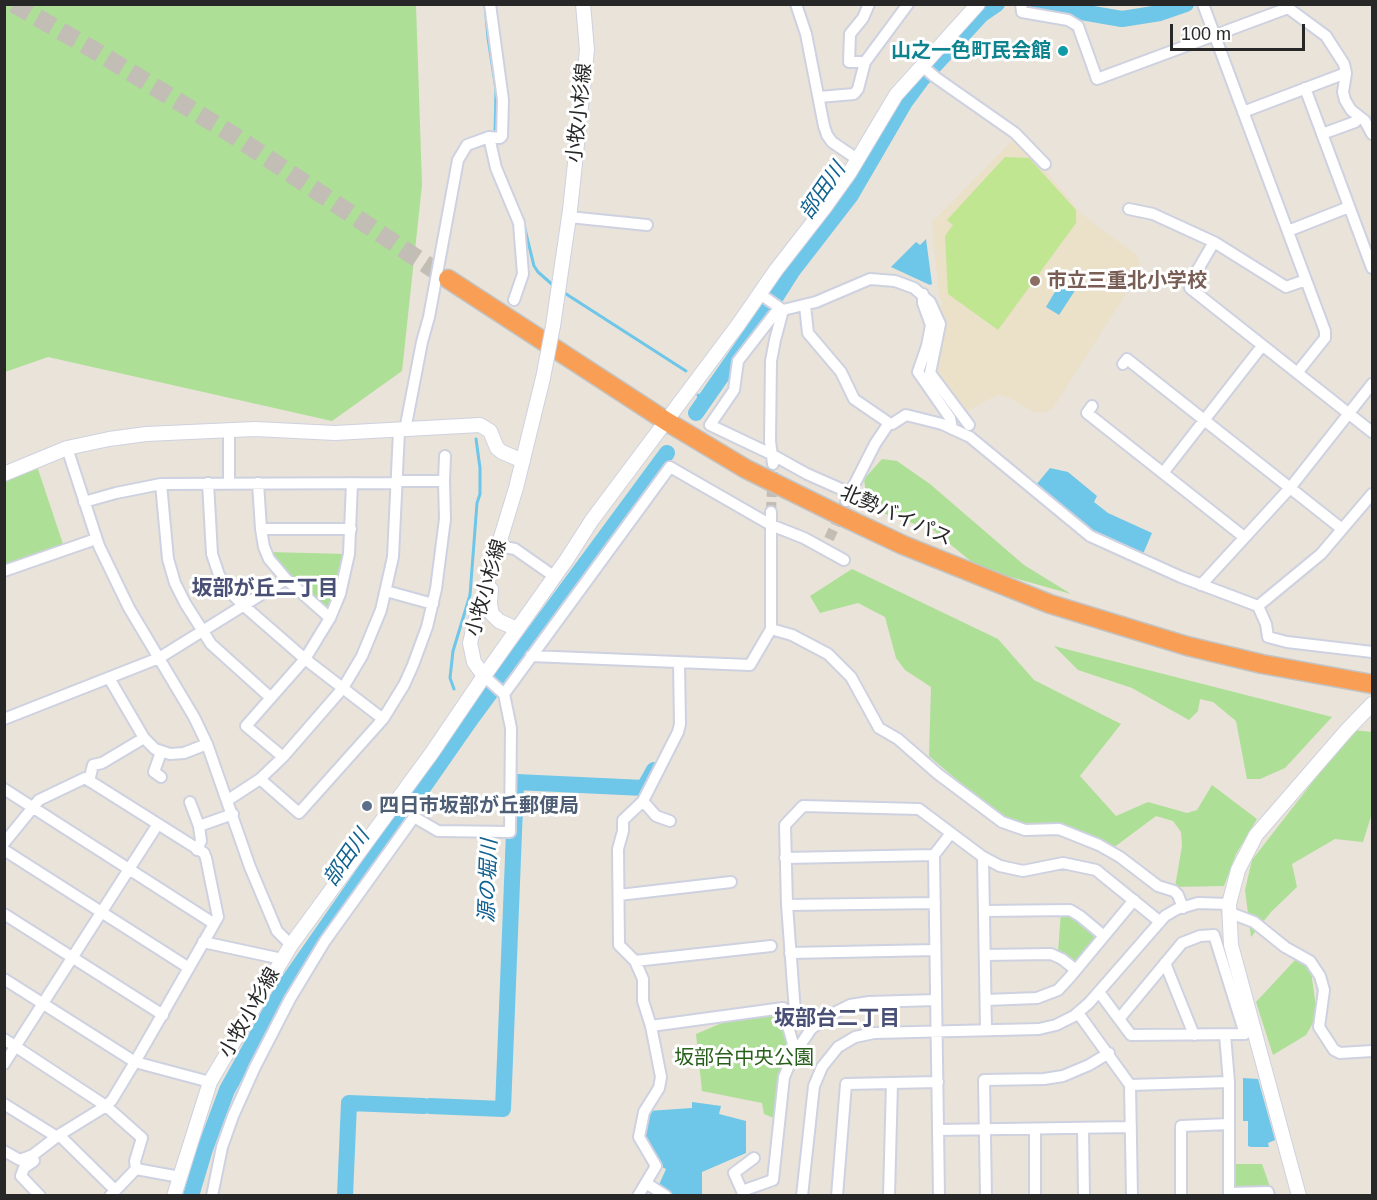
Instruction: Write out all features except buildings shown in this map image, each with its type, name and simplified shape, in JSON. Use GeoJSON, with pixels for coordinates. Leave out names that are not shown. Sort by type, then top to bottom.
{"type":"FeatureCollection","features":[{"type":"Feature","properties":{"kind":"highway","name":"北勢バイパス"},"geometry":{"type":"LineString","coordinates":[[448,279],[666,421],[746,469],[924,554],[1050,604],[1187,646],[1263,664],[1372,684]]}},
{"type":"Feature","properties":{"kind":"street"},"geometry":{"type":"LineString","coordinates":[[490,4],[503,100],[493,137],[496,168],[519,224],[523,274],[514,300]]}},
{"type":"Feature","properties":{"kind":"street","name":"小牧小杉線"},"geometry":{"type":"LineString","coordinates":[[174,1196],[210,1082],[282,959],[487,679],[474,662],[470,643],[523,461],[553,326],[569,217],[587,50],[583,4]]}},
{"type":"Feature","properties":{"kind":"street"},"geometry":{"type":"LineString","coordinates":[[796,4],[806,34],[827,135],[832,142],[857,159]]}},
{"type":"Feature","properties":{"kind":"street"},"geometry":{"type":"LineString","coordinates":[[865,62],[849,62],[850,34],[863,18],[869,4]]}},
{"type":"Feature","properties":{"kind":"street"},"geometry":{"type":"LineString","coordinates":[[819,97],[854,94],[858,89],[865,62],[908,4]]}},
{"type":"Feature","properties":{"kind":"street"},"geometry":{"type":"LineString","coordinates":[[212,1196],[222,1147],[233,1116],[290,999],[325,941],[414,817],[438,831],[510,832],[511,728],[502,692],[487,679],[517,629],[555,577],[592,520],[763,296],[776,270],[825,207],[896,95],[978,4]]}},
{"type":"Feature","properties":{"kind":"street"},"geometry":{"type":"LineString","coordinates":[[1204,5],[1325,331],[1325,338],[1297,374]]}},
{"type":"Feature","properties":{"kind":"street"},"geometry":{"type":"LineString","coordinates":[[1021,7],[1022,12],[1068,20],[1078,26],[1097,79],[1285,6],[1326,36],[1344,64],[1345,100],[1351,110],[1365,121],[1372,134]]}},
{"type":"Feature","properties":{"kind":"street"},"geometry":{"type":"LineString","coordinates":[[923,67],[1015,133],[1045,164]]}},
{"type":"Feature","properties":{"kind":"street"},"geometry":{"type":"LineString","coordinates":[[1243,112],[1346,73]]}},
{"type":"Feature","properties":{"kind":"street"},"geometry":{"type":"LineString","coordinates":[[1305,88],[1372,268]]}},
{"type":"Feature","properties":{"kind":"street"},"geometry":{"type":"LineString","coordinates":[[1322,134],[1355,122],[1360,117]]}},
{"type":"Feature","properties":{"kind":"street"},"geometry":{"type":"LineString","coordinates":[[228,800],[260,779],[284,757],[343,688],[366,649],[377,622],[393,557],[396,482],[402,431],[429,317],[458,160],[467,146],[493,137]]}},
{"type":"Feature","properties":{"kind":"street"},"geometry":{"type":"LineString","coordinates":[[1288,231],[1349,207]]}},
{"type":"Feature","properties":{"kind":"street"},"geometry":{"type":"LineString","coordinates":[[1129,209],[1153,214],[1214,242],[1286,287],[1306,280]]}},
{"type":"Feature","properties":{"kind":"street"},"geometry":{"type":"LineString","coordinates":[[569,217],[647,225]]}},
{"type":"Feature","properties":{"kind":"street"},"geometry":{"type":"LineString","coordinates":[[1214,242],[1190,283],[1190,288],[1372,432]]}},
{"type":"Feature","properties":{"kind":"street"},"geometry":{"type":"LineString","coordinates":[[763,296],[780,308],[805,306],[870,279],[895,281],[914,288],[930,302],[940,324],[930,374],[969,425]]}},
{"type":"Feature","properties":{"kind":"street"},"geometry":{"type":"LineString","coordinates":[[923,294],[923,303],[932,325],[918,372],[950,418],[952,429]]}},
{"type":"Feature","properties":{"kind":"street"},"geometry":{"type":"LineString","coordinates":[[805,306],[808,333],[841,372],[854,399],[889,423],[892,424],[906,415],[942,424],[970,436],[1090,536],[1201,585],[1258,606],[1266,624],[1268,637],[1287,642],[1372,652]]}},
{"type":"Feature","properties":{"kind":"street"},"geometry":{"type":"LineString","coordinates":[[772,459],[770,441],[771,361],[780,308]]}},
{"type":"Feature","properties":{"kind":"street"},"geometry":{"type":"LineString","coordinates":[[780,308],[738,361],[734,390],[710,425],[848,497],[875,444],[889,423]]}},
{"type":"Feature","properties":{"kind":"street"},"geometry":{"type":"LineString","coordinates":[[1163,473],[1262,346]]}},
{"type":"Feature","properties":{"kind":"street"},"geometry":{"type":"LineString","coordinates":[[1123,364],[1127,359],[1342,529]]}},
{"type":"Feature","properties":{"kind":"street"},"geometry":{"type":"LineString","coordinates":[[1201,585],[1290,488],[1372,384]]}},
{"type":"Feature","properties":{"kind":"street"},"geometry":{"type":"LineString","coordinates":[[1092,406],[1088,412],[1245,537]]}},
{"type":"Feature","properties":{"kind":"street"},"geometry":{"type":"LineString","coordinates":[[6,470],[67,448],[128,436],[255,429],[326,433],[402,431],[476,425],[490,431],[497,447],[502,452],[523,461]]}},
{"type":"Feature","properties":{"kind":"street"},"geometry":{"type":"LineString","coordinates":[[229,430],[229,483]]}},
{"type":"Feature","properties":{"kind":"street"},"geometry":{"type":"LineString","coordinates":[[67,448],[96,539],[129,608],[207,744],[250,867],[278,931],[291,945]]}},
{"type":"Feature","properties":{"kind":"street"},"geometry":{"type":"LineString","coordinates":[[260,779],[299,813],[383,719],[400,692],[413,665],[433,604],[442,554],[445,519],[445,456]]}},
{"type":"Feature","properties":{"kind":"street"},"geometry":{"type":"LineString","coordinates":[[502,692],[670,467],[771,525],[804,538],[844,560]]}},
{"type":"Feature","properties":{"kind":"street"},"geometry":{"type":"LineString","coordinates":[[84,502],[125,490],[161,484],[444,481]]}},
{"type":"Feature","properties":{"kind":"street"},"geometry":{"type":"LineString","coordinates":[[208,483],[210,538],[214,561],[226,586],[243,605],[305,659],[383,719]]}},
{"type":"Feature","properties":{"kind":"street"},"geometry":{"type":"LineString","coordinates":[[258,483],[261,529],[264,547],[269,558],[286,579],[330,618]]}},
{"type":"Feature","properties":{"kind":"street"},"geometry":{"type":"LineString","coordinates":[[284,757],[246,726],[305,659],[330,618],[344,580],[349,555],[352,483]]}},
{"type":"Feature","properties":{"kind":"street"},"geometry":{"type":"LineString","coordinates":[[161,484],[166,547],[170,568],[180,594],[211,644],[271,698]]}},
{"type":"Feature","properties":{"kind":"street"},"geometry":{"type":"LineString","coordinates":[[1258,606],[1321,554],[1372,494]]}},
{"type":"Feature","properties":{"kind":"street"},"geometry":{"type":"LineString","coordinates":[[531,656],[750,665],[771,629],[771,512]]}},
{"type":"Feature","properties":{"kind":"street"},"geometry":{"type":"LineString","coordinates":[[261,529],[351,529]]}},
{"type":"Feature","properties":{"kind":"street"},"geometry":{"type":"LineString","coordinates":[[4,571],[96,539]]}},
{"type":"Feature","properties":{"kind":"street"},"geometry":{"type":"LineString","coordinates":[[824,550],[829,539]]}},
{"type":"Feature","properties":{"kind":"street"},"geometry":{"type":"LineString","coordinates":[[499,546],[515,549],[555,577]]}},
{"type":"Feature","properties":{"kind":"street"},"geometry":{"type":"LineString","coordinates":[[492,566],[490,604],[492,614],[499,621],[517,629]]}},
{"type":"Feature","properties":{"kind":"street"},"geometry":{"type":"LineString","coordinates":[[4,719],[159,658],[286,579]]}},
{"type":"Feature","properties":{"kind":"street"},"geometry":{"type":"LineString","coordinates":[[386,591],[433,604]]}},
{"type":"Feature","properties":{"kind":"street"},"geometry":{"type":"LineString","coordinates":[[771,629],[792,635],[828,654],[851,677],[879,728],[898,739],[938,774],[1002,822],[1025,830],[1059,829],[1099,845],[1120,857],[1158,886],[1177,893],[1183,908]]}},
{"type":"Feature","properties":{"kind":"street"},"geometry":{"type":"LineString","coordinates":[[638,1196],[656,1166],[639,1137],[644,1112],[659,1088],[661,1077],[651,1026],[643,1001],[643,979],[636,961],[619,945],[618,849],[623,831],[623,820],[643,801],[672,746],[680,724],[680,662]]}},
{"type":"Feature","properties":{"kind":"street"},"geometry":{"type":"LineString","coordinates":[[109,678],[144,738],[161,752],[178,754],[207,744]]}},
{"type":"Feature","properties":{"kind":"street"},"geometry":{"type":"LineString","coordinates":[[1299,1196],[1231,945],[1228,908],[1238,870],[1256,835],[1372,704]]}},
{"type":"Feature","properties":{"kind":"street"},"geometry":{"type":"LineString","coordinates":[[88,781],[93,765],[102,763],[144,738]]}},
{"type":"Feature","properties":{"kind":"street"},"geometry":{"type":"LineString","coordinates":[[161,752],[154,772],[161,777]]}},
{"type":"Feature","properties":{"kind":"street"},"geometry":{"type":"LineString","coordinates":[[4,843],[39,800],[83,778],[204,853],[218,910],[218,916],[163,1015],[112,1100],[33,1155],[20,1161],[4,1151]]}},
{"type":"Feature","properties":{"kind":"street"},"geometry":{"type":"LineString","coordinates":[[4,789],[213,923]]}},
{"type":"Feature","properties":{"kind":"street"},"geometry":{"type":"LineString","coordinates":[[643,801],[656,816],[670,821]]}},
{"type":"Feature","properties":{"kind":"street"},"geometry":{"type":"LineString","coordinates":[[190,802],[199,826],[201,841],[197,849]]}},
{"type":"Feature","properties":{"kind":"street"},"geometry":{"type":"LineString","coordinates":[[811,1029],[795,1012],[785,858],[785,825],[803,806],[919,809],[983,857],[1000,866],[1030,870],[1063,863],[1096,870],[1159,921]]}},
{"type":"Feature","properties":{"kind":"street"},"geometry":{"type":"LineString","coordinates":[[199,826],[233,814]]}},
{"type":"Feature","properties":{"kind":"street"},"geometry":{"type":"LineString","coordinates":[[4,1064],[158,825]]}},
{"type":"Feature","properties":{"kind":"street"},"geometry":{"type":"LineString","coordinates":[[939,1196],[934,855],[951,833]]}},
{"type":"Feature","properties":{"kind":"street"},"geometry":{"type":"LineString","coordinates":[[4,850],[189,968]]}},
{"type":"Feature","properties":{"kind":"street"},"geometry":{"type":"LineString","coordinates":[[785,858],[934,855]]}},
{"type":"Feature","properties":{"kind":"street"},"geometry":{"type":"LineString","coordinates":[[983,857],[986,1030]]}},
{"type":"Feature","properties":{"kind":"street"},"geometry":{"type":"LineString","coordinates":[[619,895],[731,882]]}},
{"type":"Feature","properties":{"kind":"street"},"geometry":{"type":"LineString","coordinates":[[986,1000],[1030,999],[1058,990],[1134,900]]}},
{"type":"Feature","properties":{"kind":"street"},"geometry":{"type":"LineString","coordinates":[[787,905],[935,903]]}},
{"type":"Feature","properties":{"kind":"street"},"geometry":{"type":"LineString","coordinates":[[802,1196],[814,1086],[826,1059],[838,1047],[865,1034],[1039,1029],[1056,1025],[1078,1013],[1099,992],[1159,921],[1183,908],[1206,903],[1228,908],[1254,922],[1285,947],[1310,961],[1320,976],[1324,990],[1319,1027],[1334,1050],[1340,1053],[1372,1051]]}},
{"type":"Feature","properties":{"kind":"street"},"geometry":{"type":"LineString","coordinates":[[984,911],[1070,910],[1081,916],[1104,936]]}},
{"type":"Feature","properties":{"kind":"street"},"geometry":{"type":"LineString","coordinates":[[4,914],[163,1015]]}},
{"type":"Feature","properties":{"kind":"street"},"geometry":{"type":"LineString","coordinates":[[1099,992],[1119,1019],[1131,1035],[1245,1034],[1214,935],[1200,936],[1182,943],[1119,1019]]}},
{"type":"Feature","properties":{"kind":"street"},"geometry":{"type":"LineString","coordinates":[[203,942],[282,959]]}},
{"type":"Feature","properties":{"kind":"street"},"geometry":{"type":"LineString","coordinates":[[636,961],[771,946]]}},
{"type":"Feature","properties":{"kind":"street"},"geometry":{"type":"LineString","coordinates":[[790,953],[935,950]]}},
{"type":"Feature","properties":{"kind":"street"},"geometry":{"type":"LineString","coordinates":[[985,955],[1051,954],[1076,970]]}},
{"type":"Feature","properties":{"kind":"street"},"geometry":{"type":"LineString","coordinates":[[1165,963],[1194,1035]]}},
{"type":"Feature","properties":{"kind":"street"},"geometry":{"type":"LineString","coordinates":[[4,979],[135,1062],[210,1082]]}},
{"type":"Feature","properties":{"kind":"street"},"geometry":{"type":"LineString","coordinates":[[754,1158],[734,1173],[743,1193],[772,1180],[782,1088],[788,1065],[811,1029],[828,1016],[850,1005],[869,1002],[936,1000]]}},
{"type":"Feature","properties":{"kind":"street"},"geometry":{"type":"LineString","coordinates":[[651,1026],[783,1008],[792,1048],[795,1052]]}},
{"type":"Feature","properties":{"kind":"street"},"geometry":{"type":"LineString","coordinates":[[1078,1013],[1130,1085],[1132,1196]]}},
{"type":"Feature","properties":{"kind":"street"},"geometry":{"type":"LineString","coordinates":[[1225,1035],[1229,1082],[1229,1194],[1268,1192],[1269,1196]]}},
{"type":"Feature","properties":{"kind":"street"},"geometry":{"type":"LineString","coordinates":[[4,1039],[106,1106],[142,1138],[135,1161],[136,1169]]}},
{"type":"Feature","properties":{"kind":"street"},"geometry":{"type":"LineString","coordinates":[[986,1196],[984,1080],[1044,1079],[1063,1076],[1109,1053]]}},
{"type":"Feature","properties":{"kind":"street"},"geometry":{"type":"LineString","coordinates":[[837,1196],[846,1084],[938,1082]]}},
{"type":"Feature","properties":{"kind":"street"},"geometry":{"type":"LineString","coordinates":[[1130,1085],[1229,1082]]}},
{"type":"Feature","properties":{"kind":"street"},"geometry":{"type":"LineString","coordinates":[[889,1196],[892,1083]]}},
{"type":"Feature","properties":{"kind":"street"},"geometry":{"type":"LineString","coordinates":[[4,1104],[58,1136],[113,1193],[136,1169]]}},
{"type":"Feature","properties":{"kind":"street"},"geometry":{"type":"LineString","coordinates":[[1181,1196],[1180,1126],[1229,1124]]}},
{"type":"Feature","properties":{"kind":"street"},"geometry":{"type":"LineString","coordinates":[[938,1131],[1131,1127]]}},
{"type":"Feature","properties":{"kind":"street"},"geometry":{"type":"LineString","coordinates":[[1083,1128],[1084,1196]]}},
{"type":"Feature","properties":{"kind":"street"},"geometry":{"type":"LineString","coordinates":[[1035,1129],[1035,1196]]}},
{"type":"Feature","properties":{"kind":"street"},"geometry":{"type":"LineString","coordinates":[[33,1155],[34,1161],[24,1168],[21,1176],[40,1196]]}},
{"type":"Feature","properties":{"kind":"street"},"geometry":{"type":"LineString","coordinates":[[136,1169],[180,1177]]}},
{"type":"Feature","properties":{"kind":"street"},"geometry":{"type":"LineString","coordinates":[[646,1183],[666,1196]]}},
{"type":"Feature","properties":{"kind":"shaded area","name":"市立三重北小学校"},"geometry":{"type":"Polygon","coordinates":[[[1014,139],[1034,157],[1081,213],[1136,254],[1140,262],[1124,297],[1053,408],[1046,412],[1033,412],[1010,398],[1000,395],[968,411],[938,378],[936,371],[939,354],[938,310],[943,302],[939,297],[932,222],[1014,139]]]}},
{"type":"Feature","properties":{"kind":"green space"},"geometry":{"type":"Polygon","coordinates":[[[4,5],[416,5],[422,185],[402,371],[332,421],[48,357],[5,372],[4,5]]]}},
{"type":"Feature","properties":{"kind":"green space"},"geometry":{"type":"Polygon","coordinates":[[[1005,157],[1029,158],[1076,210],[1076,223],[998,330],[948,294],[945,236],[953,225],[947,220],[1005,157]]]}},
{"type":"Feature","properties":{"kind":"green space"},"geometry":{"type":"Polygon","coordinates":[[[882,459],[897,461],[930,484],[1024,565],[1071,594],[979,568],[933,530],[868,508],[864,479],[882,459]]]}},
{"type":"Feature","properties":{"kind":"green space"},"geometry":{"type":"Polygon","coordinates":[[[37,466],[64,547],[7,565],[5,562],[5,481],[37,466]]]}},
{"type":"Feature","properties":{"kind":"green space"},"geometry":{"type":"Polygon","coordinates":[[[269,552],[346,554],[330,610],[327,611],[281,570],[269,552]]]}},
{"type":"Feature","properties":{"kind":"green space"},"geometry":{"type":"Polygon","coordinates":[[[852,569],[998,639],[1034,680],[1121,724],[1080,776],[1116,816],[1148,802],[1187,813],[1197,810],[1212,785],[1257,819],[1236,854],[1224,886],[1175,887],[1182,846],[1181,832],[1173,821],[1156,816],[1113,848],[1081,833],[1026,826],[1004,820],[929,756],[931,687],[905,670],[896,658],[885,617],[858,603],[820,613],[810,596],[852,569]]]}},
{"type":"Feature","properties":{"kind":"green space"},"geometry":{"type":"Polygon","coordinates":[[[1054,646],[1332,717],[1285,768],[1260,779],[1247,779],[1236,721],[1213,702],[1200,699],[1198,711],[1189,720],[1132,688],[1078,670],[1054,646]]]}},
{"type":"Feature","properties":{"kind":"green space"},"geometry":{"type":"Polygon","coordinates":[[[1353,730],[1372,732],[1372,813],[1363,842],[1335,839],[1292,864],[1297,887],[1271,912],[1251,937],[1245,890],[1252,860],[1353,730]]]}},
{"type":"Feature","properties":{"kind":"green space"},"geometry":{"type":"Polygon","coordinates":[[[1061,912],[1066,912],[1095,933],[1096,939],[1077,962],[1072,962],[1058,952],[1061,912]]]}},
{"type":"Feature","properties":{"kind":"green space"},"geometry":{"type":"Polygon","coordinates":[[[1296,959],[1311,970],[1317,1016],[1306,1035],[1273,1055],[1256,1002],[1296,959]]]}},
{"type":"Feature","properties":{"kind":"green space","name":"坂部台中央公園"},"geometry":{"type":"Polygon","coordinates":[[[781,1012],[789,1044],[789,1054],[778,1084],[774,1118],[764,1114],[762,1103],[702,1091],[696,1034],[736,1017],[781,1012]]]}},
{"type":"Feature","properties":{"kind":"green space"},"geometry":{"type":"Polygon","coordinates":[[[1233,1164],[1262,1164],[1270,1187],[1237,1189],[1233,1186],[1233,1164]]]}},
{"type":"Feature","properties":{"kind":"water"},"geometry":{"type":"Polygon","coordinates":[[[926,239],[932,284],[930,285],[891,267],[916,242],[920,245],[926,239]]]}},
{"type":"Feature","properties":{"kind":"water"},"geometry":{"type":"Polygon","coordinates":[[[1062,280],[1076,289],[1059,315],[1046,307],[1062,280]]]}},
{"type":"Feature","properties":{"kind":"water"},"geometry":{"type":"Polygon","coordinates":[[[1050,468],[1068,472],[1097,496],[1094,502],[1108,513],[1152,533],[1143,554],[1094,532],[1036,485],[1050,468]]]}},
{"type":"Feature","properties":{"kind":"water"},"geometry":{"type":"Polygon","coordinates":[[[1243,1078],[1258,1079],[1275,1140],[1268,1143],[1269,1147],[1248,1146],[1248,1121],[1243,1121],[1243,1078]]]}},
{"type":"Feature","properties":{"kind":"water"},"geometry":{"type":"Polygon","coordinates":[[[692,1102],[721,1106],[719,1114],[746,1121],[746,1153],[702,1172],[702,1195],[671,1195],[658,1187],[666,1169],[660,1166],[642,1134],[648,1111],[692,1108],[692,1102]]]}},
{"type":"Feature","properties":{"kind":"waterway"},"geometry":{"type":"LineString","coordinates":[[485,4],[496,89],[495,134]]}},
{"type":"Feature","properties":{"kind":"waterway","name":"部田川"},"geometry":{"type":"LineString","coordinates":[[696,413],[793,270],[851,195],[905,102],[922,79],[981,15],[997,4]]}},
{"type":"Feature","properties":{"kind":"waterway","name":"部田川"},"geometry":{"type":"LineString","coordinates":[[1035,4],[1122,19],[1160,13],[1186,4]]}},
{"type":"Feature","properties":{"kind":"waterway"},"geometry":{"type":"LineString","coordinates":[[524,225],[534,266],[554,286]]}},
{"type":"Feature","properties":{"kind":"waterway"},"geometry":{"type":"LineString","coordinates":[[563,292],[686,371]]}},
{"type":"Feature","properties":{"kind":"waterway"},"geometry":{"type":"LineString","coordinates":[[698,395],[702,404]]}},
{"type":"Feature","properties":{"kind":"waterway"},"geometry":{"type":"LineString","coordinates":[[454,689],[450,678],[453,651],[470,595],[477,503],[480,494],[480,468],[476,439]]}},
{"type":"Feature","properties":{"kind":"waterway","name":"部田川"},"geometry":{"type":"LineString","coordinates":[[191,1196],[205,1149],[227,1090],[283,989],[471,719],[667,453]]}},
{"type":"Feature","properties":{"kind":"waterway","name":"源の堀川"},"geometry":{"type":"LineString","coordinates":[[430,1106],[503,1109],[516,782],[644,788],[654,770]]}},
{"type":"Feature","properties":{"kind":"waterway","name":"源の堀川"},"geometry":{"type":"LineString","coordinates":[[345,1196],[349,1103],[424,1106]]}},
{"type":"Feature","properties":{"kind":"tunnel"},"geometry":{"type":"LineString","coordinates":[[14,4],[233,135],[448,279]]}},
{"type":"Feature","properties":{"kind":"tunnel"},"geometry":{"type":"LineString","coordinates":[[771,512],[773,464]]}},
{"type":"Feature","properties":{"kind":"tunnel"},"geometry":{"type":"LineString","coordinates":[[829,539],[846,501]]}},
{"type":"Feature","properties":{"kind":"place","name":"山之一色町民会館"},"geometry":{"type":"Point","coordinates":[1063,51]}},
{"type":"Feature","properties":{"kind":"place","name":"市立三重北小学校"},"geometry":{"type":"Point","coordinates":[1035,281]}},
{"type":"Feature","properties":{"kind":"place","name":"四日市坂部が丘郵便局"},"geometry":{"type":"Point","coordinates":[367,806]}},
{"type":"Feature","properties":{"kind":"district","name":"坂部が丘二丁目"},"geometry":{"type":"Point","coordinates":[265,589]}},
{"type":"Feature","properties":{"kind":"district","name":"坂部台二丁目"},"geometry":{"type":"Point","coordinates":[837,1019]}}]}
